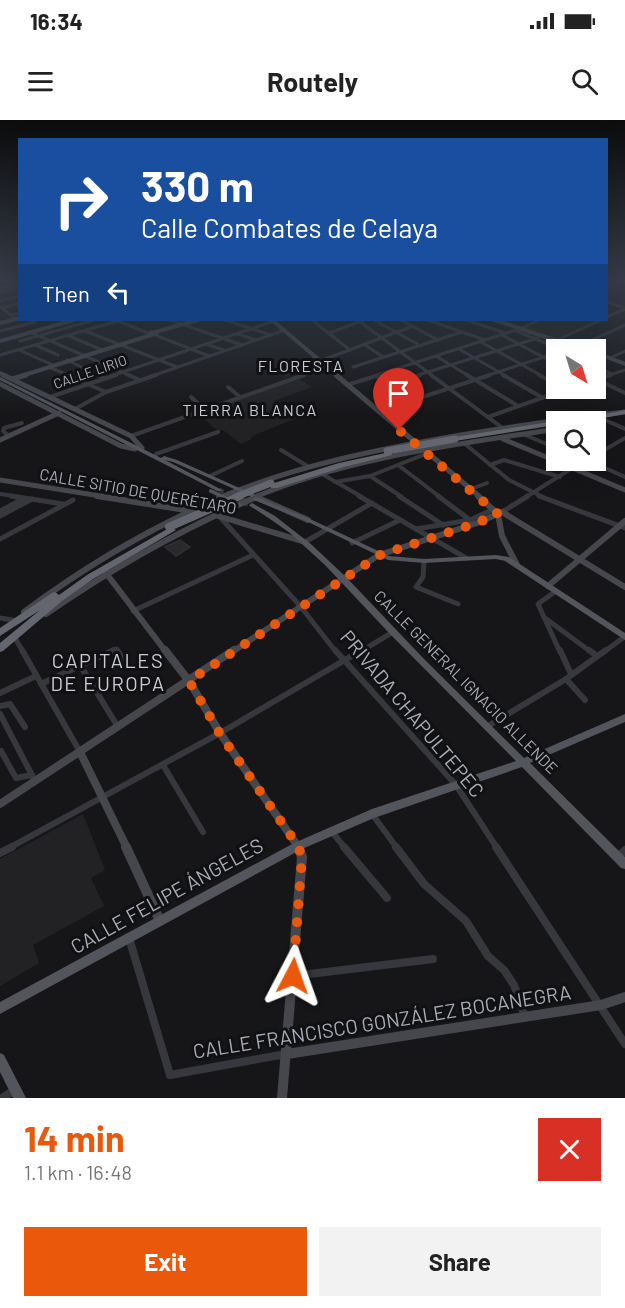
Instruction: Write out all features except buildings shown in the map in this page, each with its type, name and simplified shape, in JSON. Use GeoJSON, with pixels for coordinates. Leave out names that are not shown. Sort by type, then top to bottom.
{"type":"FeatureCollection","features":[{"type":"Feature","properties":{"kind":"highway"},"geometry":{"type":"LineString","coordinates":[[606,420],[625,414]]}},
{"type":"Feature","properties":{"kind":"highway"},"geometry":{"type":"LineString","coordinates":[[606,417],[625,414]]}},
{"type":"Feature","properties":{"kind":"highway"},"geometry":{"type":"LineString","coordinates":[[0,633],[87,574],[130,551],[227,504],[293,479],[390,454],[546,427]]}},
{"type":"Feature","properties":{"kind":"highway"},"geometry":{"type":"LineString","coordinates":[[0,648],[82,582],[130,551]]}},
{"type":"Feature","properties":{"kind":"main road"},"geometry":{"type":"LineString","coordinates":[[0,378],[222,489],[147,454]]}},
{"type":"Feature","properties":{"kind":"main road"},"geometry":{"type":"LineString","coordinates":[[138,448],[156,462],[239,505]]}},
{"type":"Feature","properties":{"kind":"main road"},"geometry":{"type":"LineString","coordinates":[[164,458],[176,461],[241,490],[255,501],[308,520],[352,543],[395,560],[424,561],[501,557],[517,565],[625,637]]}},
{"type":"Feature","properties":{"kind":"main road","name":"CALLE GENERAL IGNACIO ALLENDE"},"geometry":{"type":"LineString","coordinates":[[255,501],[305,542],[344,579],[393,632],[623,857]]}},
{"type":"Feature","properties":{"kind":"main road","name":"CALLE FELIPE ÁNGELES"},"geometry":{"type":"LineString","coordinates":[[0,1008],[298,846],[372,814],[524,762],[625,718]]}},
{"type":"Feature","properties":{"kind":"main road"},"geometry":{"type":"LineString","coordinates":[[0,1059],[18,1094]]}},
{"type":"Feature","properties":{"kind":"street"},"geometry":{"type":"LineString","coordinates":[[0,332],[23,326]]}},
{"type":"Feature","properties":{"kind":"street"},"geometry":{"type":"LineString","coordinates":[[0,341],[53,326]]}},
{"type":"Feature","properties":{"kind":"street"},"geometry":{"type":"LineString","coordinates":[[20,341],[75,326]]}},
{"type":"Feature","properties":{"kind":"street"},"geometry":{"type":"LineString","coordinates":[[0,355],[101,326]]}},
{"type":"Feature","properties":{"kind":"street"},"geometry":{"type":"LineString","coordinates":[[129,326],[148,334]]}},
{"type":"Feature","properties":{"kind":"street"},"geometry":{"type":"LineString","coordinates":[[12,379],[178,326]]}},
{"type":"Feature","properties":{"kind":"street"},"geometry":{"type":"LineString","coordinates":[[187,326],[242,345]]}},
{"type":"Feature","properties":{"kind":"street"},"geometry":{"type":"LineString","coordinates":[[244,326],[271,335]]}},
{"type":"Feature","properties":{"kind":"street","name":"CALLE LIRIO"},"geometry":{"type":"LineString","coordinates":[[50,397],[258,326]]}},
{"type":"Feature","properties":{"kind":"street"},"geometry":{"type":"LineString","coordinates":[[280,326],[498,511],[625,586]]}},
{"type":"Feature","properties":{"kind":"street"},"geometry":{"type":"LineString","coordinates":[[319,326],[350,350]]}},
{"type":"Feature","properties":{"kind":"street"},"geometry":{"type":"LineString","coordinates":[[329,333],[347,326]]}},
{"type":"Feature","properties":{"kind":"street"},"geometry":{"type":"LineString","coordinates":[[368,326],[488,417],[505,433],[546,454]]}},
{"type":"Feature","properties":{"kind":"street"},"geometry":{"type":"LineString","coordinates":[[385,326],[421,346]]}},
{"type":"Feature","properties":{"kind":"street"},"geometry":{"type":"LineString","coordinates":[[320,361],[413,326],[438,340]]}},
{"type":"Feature","properties":{"kind":"street"},"geometry":{"type":"LineString","coordinates":[[444,326],[483,341],[546,378]]}},
{"type":"Feature","properties":{"kind":"street"},"geometry":{"type":"LineString","coordinates":[[481,326],[503,334],[546,359]]}},
{"type":"Feature","properties":{"kind":"street"},"geometry":{"type":"LineString","coordinates":[[514,326],[554,339]]}},
{"type":"Feature","properties":{"kind":"street"},"geometry":{"type":"LineString","coordinates":[[347,385],[527,326]]}},
{"type":"Feature","properties":{"kind":"street"},"geometry":{"type":"LineString","coordinates":[[559,339],[589,326]]}},
{"type":"Feature","properties":{"kind":"street"},"geometry":{"type":"LineString","coordinates":[[594,339],[622,326]]}},
{"type":"Feature","properties":{"kind":"street"},"geometry":{"type":"LineString","coordinates":[[75,409],[106,392],[285,330]]}},
{"type":"Feature","properties":{"kind":"street"},"geometry":{"type":"LineString","coordinates":[[514,330],[546,342]]}},
{"type":"Feature","properties":{"kind":"street"},"geometry":{"type":"LineString","coordinates":[[85,331],[177,368]]}},
{"type":"Feature","properties":{"kind":"street"},"geometry":{"type":"LineString","coordinates":[[30,332],[140,380]]}},
{"type":"Feature","properties":{"kind":"street"},"geometry":{"type":"LineString","coordinates":[[353,367],[462,332]]}},
{"type":"Feature","properties":{"kind":"street"},"geometry":{"type":"LineString","coordinates":[[236,333],[256,340]]}},
{"type":"Feature","properties":{"kind":"street"},"geometry":{"type":"LineString","coordinates":[[155,334],[209,356]]}},
{"type":"Feature","properties":{"kind":"street"},"geometry":{"type":"LineString","coordinates":[[67,335],[102,350]]}},
{"type":"Feature","properties":{"kind":"street"},"geometry":{"type":"LineString","coordinates":[[387,385],[538,338]]}},
{"type":"Feature","properties":{"kind":"street"},"geometry":{"type":"LineString","coordinates":[[206,344],[225,351]]}},
{"type":"Feature","properties":{"kind":"street"},"geometry":{"type":"LineString","coordinates":[[35,345],[58,355]]}},
{"type":"Feature","properties":{"kind":"street"},"geometry":{"type":"LineString","coordinates":[[365,345],[383,357]]}},
{"type":"Feature","properties":{"kind":"street"},"geometry":{"type":"LineString","coordinates":[[459,349],[543,398]]}},
{"type":"Feature","properties":{"kind":"street"},"geometry":{"type":"LineString","coordinates":[[19,350],[106,392]]}},
{"type":"Feature","properties":{"kind":"street"},"geometry":{"type":"LineString","coordinates":[[610,358],[625,351]]}},
{"type":"Feature","properties":{"kind":"street"},"geometry":{"type":"LineString","coordinates":[[436,356],[518,406]]}},
{"type":"Feature","properties":{"kind":"street"},"geometry":{"type":"LineString","coordinates":[[376,376],[407,402],[546,356]]}},
{"type":"Feature","properties":{"kind":"street"},"geometry":{"type":"LineString","coordinates":[[606,357],[625,364]]}},
{"type":"Feature","properties":{"kind":"street"},"geometry":{"type":"LineString","coordinates":[[304,359],[294,363],[311,372]]}},
{"type":"Feature","properties":{"kind":"street"},"geometry":{"type":"LineString","coordinates":[[68,360],[104,378]]}},
{"type":"Feature","properties":{"kind":"street"},"geometry":{"type":"LineString","coordinates":[[286,374],[313,364]]}},
{"type":"Feature","properties":{"kind":"street"},"geometry":{"type":"LineString","coordinates":[[286,366],[295,371]]}},
{"type":"Feature","properties":{"kind":"street"},"geometry":{"type":"LineString","coordinates":[[131,436],[326,367]]}},
{"type":"Feature","properties":{"kind":"street"},"geometry":{"type":"LineString","coordinates":[[606,376],[625,370]]}},
{"type":"Feature","properties":{"kind":"street"},"geometry":{"type":"LineString","coordinates":[[606,371],[612,374]]}},
{"type":"Feature","properties":{"kind":"street"},"geometry":{"type":"LineString","coordinates":[[0,373],[131,436],[138,448]]}},
{"type":"Feature","properties":{"kind":"street"},"geometry":{"type":"LineString","coordinates":[[0,384],[121,446],[138,448]]}},
{"type":"Feature","properties":{"kind":"street"},"geometry":{"type":"LineString","coordinates":[[606,384],[625,393]]}},
{"type":"Feature","properties":{"kind":"street"},"geometry":{"type":"LineString","coordinates":[[228,387],[240,397]]}},
{"type":"Feature","properties":{"kind":"street"},"geometry":{"type":"LineString","coordinates":[[191,397],[204,409]]}},
{"type":"Feature","properties":{"kind":"street"},"geometry":{"type":"LineString","coordinates":[[488,417],[546,397]]}},
{"type":"Feature","properties":{"kind":"street"},"geometry":{"type":"LineString","coordinates":[[0,440],[59,413]]}},
{"type":"Feature","properties":{"kind":"street"},"geometry":{"type":"LineString","coordinates":[[0,618],[16,620],[83,571],[192,511],[241,490],[309,467],[416,442],[446,437],[505,433],[625,414]]}},
{"type":"Feature","properties":{"kind":"street"},"geometry":{"type":"LineString","coordinates":[[606,420],[625,429]]}},
{"type":"Feature","properties":{"kind":"street"},"geometry":{"type":"LineString","coordinates":[[9,436],[3,431],[4,428],[22,423]]}},
{"type":"Feature","properties":{"kind":"street"},"geometry":{"type":"LineString","coordinates":[[525,435],[546,429]]}},
{"type":"Feature","properties":{"kind":"street"},"geometry":{"type":"LineString","coordinates":[[156,454],[218,432]]}},
{"type":"Feature","properties":{"kind":"street"},"geometry":{"type":"LineString","coordinates":[[160,921],[104,797],[14,636],[106,573],[178,532],[239,505],[255,501],[322,474],[465,444],[505,433],[525,435],[546,444]]}},
{"type":"Feature","properties":{"kind":"street"},"geometry":{"type":"LineString","coordinates":[[446,437],[445,442],[451,446]]}},
{"type":"Feature","properties":{"kind":"street"},"geometry":{"type":"LineString","coordinates":[[606,449],[625,438]]}},
{"type":"Feature","properties":{"kind":"street"},"geometry":{"type":"LineString","coordinates":[[465,444],[510,480],[534,494],[622,527]]}},
{"type":"Feature","properties":{"kind":"street"},"geometry":{"type":"LineString","coordinates":[[281,450],[309,467]]}},
{"type":"Feature","properties":{"kind":"street"},"geometry":{"type":"LineString","coordinates":[[478,454],[488,451]]}},
{"type":"Feature","properties":{"kind":"street"},"geometry":{"type":"LineString","coordinates":[[335,482],[370,476],[426,452]]}},
{"type":"Feature","properties":{"kind":"street"},"geometry":{"type":"LineString","coordinates":[[490,465],[504,460],[560,477]]}},
{"type":"Feature","properties":{"kind":"street"},"geometry":{"type":"LineString","coordinates":[[210,476],[242,461]]}},
{"type":"Feature","properties":{"kind":"street"},"geometry":{"type":"LineString","coordinates":[[398,465],[470,520]]}},
{"type":"Feature","properties":{"kind":"street"},"geometry":{"type":"LineString","coordinates":[[606,469],[625,477]]}},
{"type":"Feature","properties":{"kind":"street"},"geometry":{"type":"LineString","coordinates":[[0,804],[33,778],[80,752],[380,555],[477,523],[534,494],[568,471]]}},
{"type":"Feature","properties":{"kind":"street"},"geometry":{"type":"LineString","coordinates":[[579,471],[625,490]]}},
{"type":"Feature","properties":{"kind":"street"},"geometry":{"type":"LineString","coordinates":[[322,474],[466,558]]}},
{"type":"Feature","properties":{"kind":"street"},"geometry":{"type":"LineString","coordinates":[[370,476],[444,525]]}},
{"type":"Feature","properties":{"kind":"street","name":"CALLE SITIO DE QUERÉTARO"},"geometry":{"type":"LineString","coordinates":[[0,480],[218,516],[305,542]]}},
{"type":"Feature","properties":{"kind":"street"},"geometry":{"type":"LineString","coordinates":[[471,489],[488,483]]}},
{"type":"Feature","properties":{"kind":"street"},"geometry":{"type":"LineString","coordinates":[[0,494],[65,504]]}},
{"type":"Feature","properties":{"kind":"street"},"geometry":{"type":"LineString","coordinates":[[0,511],[24,498]]}},
{"type":"Feature","properties":{"kind":"street"},"geometry":{"type":"LineString","coordinates":[[0,516],[32,499]]}},
{"type":"Feature","properties":{"kind":"street"},"geometry":{"type":"LineString","coordinates":[[0,539],[73,500]]}},
{"type":"Feature","properties":{"kind":"street"},"geometry":{"type":"LineString","coordinates":[[305,542],[372,503]]}},
{"type":"Feature","properties":{"kind":"street"},"geometry":{"type":"LineString","coordinates":[[416,529],[470,520],[498,511]]}},
{"type":"Feature","properties":{"kind":"street"},"geometry":{"type":"LineString","coordinates":[[498,511],[502,536],[517,565]]}},
{"type":"Feature","properties":{"kind":"street","name":"PRIVADA CHAPULTEPEC"},"geometry":{"type":"LineString","coordinates":[[218,516],[301,608],[344,662],[456,785],[625,1044]]}},
{"type":"Feature","properties":{"kind":"street"},"geometry":{"type":"LineString","coordinates":[[352,543],[400,520]]}},
{"type":"Feature","properties":{"kind":"street"},"geometry":{"type":"LineString","coordinates":[[548,586],[622,527],[625,521]]}},
{"type":"Feature","properties":{"kind":"street"},"geometry":{"type":"LineString","coordinates":[[133,610],[253,555]]}},
{"type":"Feature","properties":{"kind":"street"},"geometry":{"type":"LineString","coordinates":[[424,561],[423,577],[416,587],[458,604]]}},
{"type":"Feature","properties":{"kind":"street"},"geometry":{"type":"LineString","coordinates":[[106,573],[189,681],[220,734],[298,846],[302,857],[282,1098]]}},
{"type":"Feature","properties":{"kind":"street"},"geometry":{"type":"LineString","coordinates":[[556,591],[538,604],[569,676],[585,700]]}},
{"type":"Feature","properties":{"kind":"street"},"geometry":{"type":"LineString","coordinates":[[545,618],[597,656]]}},
{"type":"Feature","properties":{"kind":"street"},"geometry":{"type":"LineString","coordinates":[[0,853],[220,734],[393,632]]}},
{"type":"Feature","properties":{"kind":"street"},"geometry":{"type":"LineString","coordinates":[[488,726],[569,676],[625,637]]}},
{"type":"Feature","properties":{"kind":"street"},"geometry":{"type":"LineString","coordinates":[[41,684],[116,648],[126,664]]}},
{"type":"Feature","properties":{"kind":"street"},"geometry":{"type":"LineString","coordinates":[[80,665],[118,727]]}},
{"type":"Feature","properties":{"kind":"street"},"geometry":{"type":"LineString","coordinates":[[0,693],[36,676]]}},
{"type":"Feature","properties":{"kind":"street"},"geometry":{"type":"LineString","coordinates":[[0,706],[10,704],[25,727]]}},
{"type":"Feature","properties":{"kind":"street"},"geometry":{"type":"LineString","coordinates":[[0,714],[33,778]]}},
{"type":"Feature","properties":{"kind":"street"},"geometry":{"type":"LineString","coordinates":[[1,751],[16,778],[33,778]]}},
{"type":"Feature","properties":{"kind":"street"},"geometry":{"type":"LineString","coordinates":[[163,765],[203,832]]}},
{"type":"Feature","properties":{"kind":"street"},"geometry":{"type":"LineString","coordinates":[[372,814],[424,884],[466,921],[488,956],[504,970],[514,985],[525,1017]]}},
{"type":"Feature","properties":{"kind":"street"},"geometry":{"type":"LineString","coordinates":[[332,832],[387,898]]}},
{"type":"Feature","properties":{"kind":"street","name":"CALLE FRANCISCO GONZÁLEZ BOCANEGRA"},"geometry":{"type":"LineString","coordinates":[[129,938],[170,1075],[287,1054],[601,1005],[625,997]]}},
{"type":"Feature","properties":{"kind":"street"},"geometry":{"type":"LineString","coordinates":[[293,976],[433,959]]}},
{"type":"Feature","properties":{"kind":"street"},"geometry":{"type":"LineString","coordinates":[[2,1098],[18,1094]]}},
{"type":"Feature","properties":{"kind":"shaded area"},"geometry":{"type":"Polygon","coordinates":[[[532,326],[588,326],[557,339],[527,328],[532,326]]]}},
{"type":"Feature","properties":{"kind":"shaded area"},"geometry":{"type":"Polygon","coordinates":[[[297,378],[312,387],[274,401],[297,418],[252,436],[250,440],[241,444],[197,414],[297,378]]]}},
{"type":"Feature","properties":{"kind":"shaded area"},"geometry":{"type":"Polygon","coordinates":[[[83,814],[105,870],[91,878],[104,906],[33,945],[39,963],[0,986],[0,859],[83,814]]]}},
{"type":"Feature","properties":{"kind":"tunnel"},"geometry":{"type":"LineString","coordinates":[[219,490],[235,497]]}},
{"type":"Feature","properties":{"kind":"tunnel"},"geometry":{"type":"LineString","coordinates":[[232,496],[252,505]]}},
{"type":"Feature","properties":{"kind":"district","name":"FLORESTA"},"geometry":{"type":"Point","coordinates":[301,366]}},
{"type":"Feature","properties":{"kind":"district","name":"TIERRA BLANCA"},"geometry":{"type":"Point","coordinates":[250,410]}},
{"type":"Feature","properties":{"kind":"district","name":"CAPITALES DE EUROPA"},"geometry":{"type":"Point","coordinates":[108,672]}},
{"type":"Feature","properties":{"kind":"route"},"geometry":{"type":"LineString","coordinates":[[293,976],[302,857],[298,846],[220,734],[189,681],[380,555],[498,514],[416,442],[399,430]]}}]}
